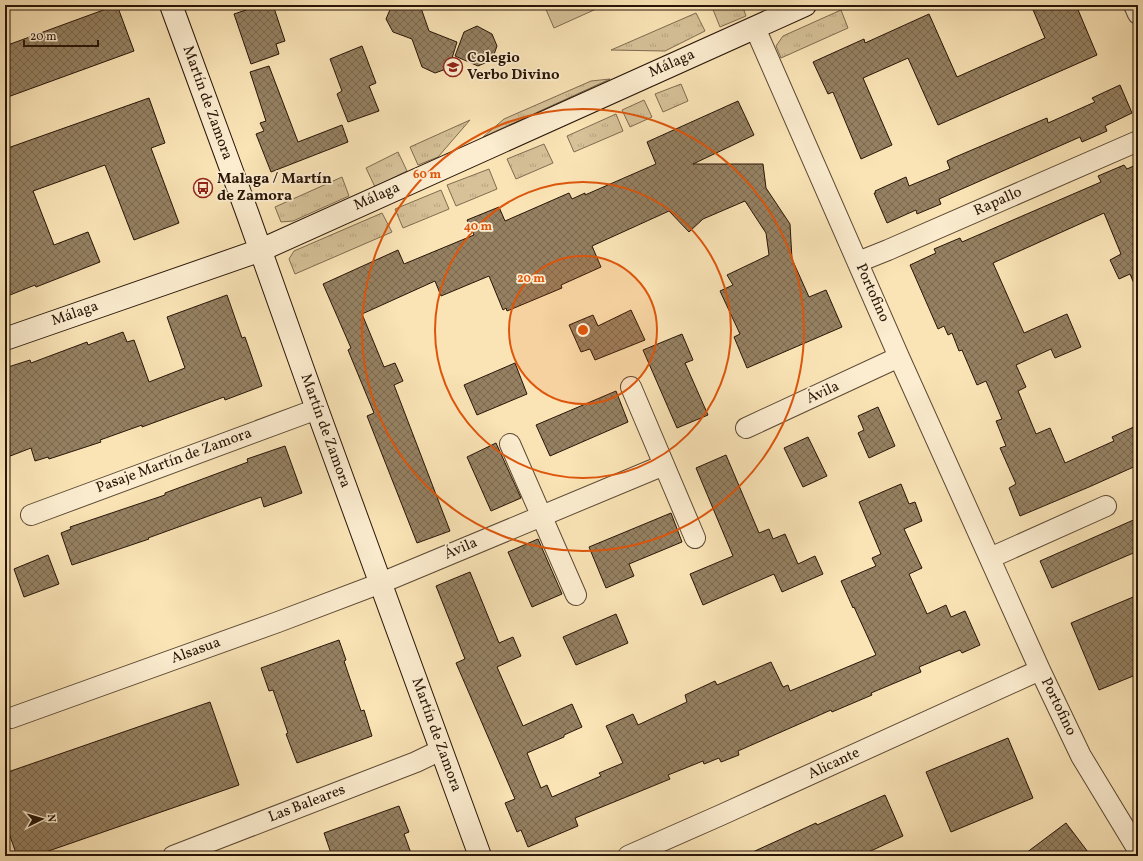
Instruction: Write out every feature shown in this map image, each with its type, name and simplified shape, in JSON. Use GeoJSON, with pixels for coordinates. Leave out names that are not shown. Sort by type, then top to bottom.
{"type":"FeatureCollection","features":[{"type":"Feature","properties":{"kind":"street","name":"Martín de Zamora"},"geometry":{"type":"LineString","coordinates":[[171,5],[480,856]]}},
{"type":"Feature","properties":{"kind":"street","name":"Málaga"},"geometry":{"type":"LineString","coordinates":[[5,339],[261,250],[805,5]]}},
{"type":"Feature","properties":{"kind":"street"},"geometry":{"type":"LineString","coordinates":[[1134,5],[1138,14]]}},
{"type":"Feature","properties":{"kind":"street","name":"Portofino"},"geometry":{"type":"LineString","coordinates":[[755,28],[1040,670],[1081,756],[1138,850]]}},
{"type":"Feature","properties":{"kind":"street","name":"Rapallo"},"geometry":{"type":"LineString","coordinates":[[858,262],[896,247],[1138,140]]}},
{"type":"Feature","properties":{"kind":"street","name":"Ávila"},"geometry":{"type":"LineString","coordinates":[[746,428],[900,357]]}},
{"type":"Feature","properties":{"kind":"street"},"geometry":{"type":"LineString","coordinates":[[631,387],[695,538]]}},
{"type":"Feature","properties":{"kind":"street","name":"Pasaje Martín de Zamora"},"geometry":{"type":"LineString","coordinates":[[31,514],[317,409]]}},
{"type":"Feature","properties":{"kind":"street"},"geometry":{"type":"LineString","coordinates":[[510,444],[576,595]]}},
{"type":"Feature","properties":{"kind":"street","name":"Ávila"},"geometry":{"type":"LineString","coordinates":[[381,583],[664,465]]}},
{"type":"Feature","properties":{"kind":"street"},"geometry":{"type":"LineString","coordinates":[[990,558],[1106,506]]}},
{"type":"Feature","properties":{"kind":"street","name":"Alsasua"},"geometry":{"type":"LineString","coordinates":[[11,718],[278,622],[381,583]]}},
{"type":"Feature","properties":{"kind":"street","name":"Alicante"},"geometry":{"type":"LineString","coordinates":[[628,856],[1040,670]]}},
{"type":"Feature","properties":{"kind":"street","name":"Las Baleares"},"geometry":{"type":"LineString","coordinates":[[173,856],[416,762],[441,750]]}},
{"type":"Feature","properties":{"kind":"green space"},"geometry":{"type":"Polygon","coordinates":[[[544,5],[605,5],[554,28],[544,5]]]}},
{"type":"Feature","properties":{"kind":"green space"},"geometry":{"type":"Polygon","coordinates":[[[716,5],[742,5],[746,16],[720,27],[712,7],[716,5]]]}},
{"type":"Feature","properties":{"kind":"green space"},"geometry":{"type":"Polygon","coordinates":[[[841,10],[848,28],[781,58],[776,46],[783,36],[841,10]]]}},
{"type":"Feature","properties":{"kind":"green space"},"geometry":{"type":"Polygon","coordinates":[[[696,13],[705,31],[665,51],[611,50],[696,13]]]}},
{"type":"Feature","properties":{"kind":"green space"},"geometry":{"type":"Polygon","coordinates":[[[610,79],[483,137],[504,119],[591,81],[610,79]]]}},
{"type":"Feature","properties":{"kind":"green space"},"geometry":{"type":"Polygon","coordinates":[[[681,84],[688,101],[663,112],[655,94],[681,84]]]}},
{"type":"Feature","properties":{"kind":"green space"},"geometry":{"type":"Polygon","coordinates":[[[644,100],[652,117],[630,127],[622,110],[644,100]]]}},
{"type":"Feature","properties":{"kind":"green space"},"geometry":{"type":"Polygon","coordinates":[[[616,114],[623,131],[574,152],[567,136],[616,114]]]}},
{"type":"Feature","properties":{"kind":"green space"},"geometry":{"type":"Polygon","coordinates":[[[470,120],[438,157],[418,165],[410,147],[470,120]]]}},
{"type":"Feature","properties":{"kind":"green space"},"geometry":{"type":"Polygon","coordinates":[[[544,144],[553,163],[516,179],[507,159],[544,144]]]}},
{"type":"Feature","properties":{"kind":"green space"},"geometry":{"type":"Polygon","coordinates":[[[398,152],[407,171],[375,187],[366,168],[398,152]]]}},
{"type":"Feature","properties":{"kind":"green space"},"geometry":{"type":"Polygon","coordinates":[[[489,169],[497,189],[456,206],[447,185],[489,169]]]}},
{"type":"Feature","properties":{"kind":"green space"},"geometry":{"type":"Polygon","coordinates":[[[342,177],[349,196],[293,221],[281,222],[275,207],[342,177]]]}},
{"type":"Feature","properties":{"kind":"green space"},"geometry":{"type":"Polygon","coordinates":[[[441,190],[449,209],[403,228],[395,209],[441,190]]]}},
{"type":"Feature","properties":{"kind":"green space"},"geometry":{"type":"Polygon","coordinates":[[[382,213],[392,232],[295,274],[289,259],[294,251],[382,213]]]}},
{"type":"Feature","properties":{"kind":"building"},"geometry":{"type":"Polygon","coordinates":[[[117,5],[134,51],[5,98],[5,46],[117,5]]]}},
{"type":"Feature","properties":{"kind":"building"},"geometry":{"type":"Polygon","coordinates":[[[261,5],[273,5],[285,41],[276,44],[279,54],[251,64],[234,14],[261,5]]]}},
{"type":"Feature","properties":{"kind":"building"},"geometry":{"type":"Polygon","coordinates":[[[392,5],[420,5],[429,31],[457,42],[449,68],[435,73],[422,67],[412,39],[393,32],[386,19],[392,5]]]}},
{"type":"Feature","properties":{"kind":"building"},"geometry":{"type":"Polygon","coordinates":[[[1031,5],[1076,5],[1097,55],[938,125],[908,58],[863,78],[892,145],[861,159],[833,92],[828,94],[813,62],[864,39],[865,43],[929,14],[957,77],[1045,38],[1031,5]]]}},
{"type":"Feature","properties":{"kind":"building"},"geometry":{"type":"Polygon","coordinates":[[[477,26],[492,34],[497,46],[492,60],[478,66],[455,56],[464,32],[477,26]]]}},
{"type":"Feature","properties":{"kind":"building"},"geometry":{"type":"Polygon","coordinates":[[[362,46],[376,83],[369,86],[379,111],[348,122],[337,94],[342,91],[330,59],[362,46]]]}},
{"type":"Feature","properties":{"kind":"building"},"geometry":{"type":"Polygon","coordinates":[[[269,66],[298,142],[342,125],[348,142],[271,172],[256,134],[264,131],[260,123],[266,121],[250,72],[269,66]]]}},
{"type":"Feature","properties":{"kind":"building"},"geometry":{"type":"Polygon","coordinates":[[[1120,85],[1132,113],[1105,126],[1107,131],[1082,142],[1080,137],[939,199],[941,204],[917,214],[916,210],[887,223],[874,193],[876,193],[875,191],[906,177],[909,186],[950,169],[947,161],[953,158],[1047,118],[1048,123],[1095,102],[1092,98],[1120,85]]]}},
{"type":"Feature","properties":{"kind":"building"},"geometry":{"type":"Polygon","coordinates":[[[149,98],[165,143],[151,148],[179,223],[134,240],[105,165],[33,191],[54,245],[88,232],[100,262],[36,287],[35,285],[5,297],[5,149],[149,98]]]}},
{"type":"Feature","properties":{"kind":"building"},"geometry":{"type":"Polygon","coordinates":[[[738,101],[754,135],[693,164],[763,164],[766,188],[790,224],[792,259],[809,297],[826,290],[842,327],[747,368],[734,337],[740,334],[720,291],[733,285],[727,275],[769,255],[766,233],[745,201],[703,219],[689,232],[669,211],[592,246],[601,267],[561,285],[562,288],[507,311],[506,308],[503,310],[489,276],[441,296],[435,281],[362,314],[384,367],[395,363],[403,381],[394,385],[450,531],[417,543],[367,416],[374,413],[348,350],[351,348],[323,284],[398,250],[404,264],[474,235],[467,220],[499,207],[505,221],[569,193],[572,199],[585,193],[585,195],[656,164],[647,142],[738,101]]]}},
{"type":"Feature","properties":{"kind":"building"},"geometry":{"type":"Polygon","coordinates":[[[1138,164],[1138,293],[1130,274],[1119,279],[1110,260],[1121,254],[1104,213],[993,263],[1024,333],[1067,314],[1081,347],[1055,358],[1051,349],[1016,365],[1026,387],[1018,391],[1036,434],[1050,428],[1065,463],[1114,441],[1112,437],[1138,425],[1138,465],[1020,516],[1009,488],[1016,484],[1000,448],[1006,446],[996,421],[1002,419],[986,381],[977,385],[962,350],[959,351],[952,333],[948,335],[944,326],[938,329],[910,265],[936,253],[934,249],[960,238],[962,242],[1101,182],[1098,176],[1124,165],[1127,169],[1138,164]]]}},
{"type":"Feature","properties":{"kind":"building"},"geometry":{"type":"Polygon","coordinates":[[[227,295],[242,338],[245,337],[262,386],[225,400],[224,397],[142,427],[142,425],[100,440],[101,442],[49,459],[48,457],[35,461],[31,448],[5,458],[5,368],[30,360],[31,363],[87,342],[88,345],[123,332],[127,342],[134,340],[149,382],[185,368],[167,317],[227,295]]]}},
{"type":"Feature","properties":{"kind":"building"},"geometry":{"type":"Polygon","coordinates":[[[631,310],[645,340],[595,360],[590,349],[581,352],[569,325],[593,315],[598,326],[631,310]]]}},
{"type":"Feature","properties":{"kind":"building"},"geometry":{"type":"Polygon","coordinates":[[[682,334],[693,360],[685,363],[708,415],[677,428],[643,350],[682,334]]]}},
{"type":"Feature","properties":{"kind":"building"},"geometry":{"type":"Polygon","coordinates":[[[515,363],[527,394],[477,415],[464,385],[515,363]]]}},
{"type":"Feature","properties":{"kind":"building"},"geometry":{"type":"Polygon","coordinates":[[[616,391],[628,422],[550,456],[536,425],[616,391]]]}},
{"type":"Feature","properties":{"kind":"building"},"geometry":{"type":"Polygon","coordinates":[[[878,407],[895,446],[869,458],[858,433],[864,430],[858,416],[878,407]]]}},
{"type":"Feature","properties":{"kind":"building"},"geometry":{"type":"Polygon","coordinates":[[[808,437],[827,476],[803,487],[784,448],[808,437]]]}},
{"type":"Feature","properties":{"kind":"building"},"geometry":{"type":"Polygon","coordinates":[[[496,443],[521,498],[491,511],[467,457],[496,443]]]}},
{"type":"Feature","properties":{"kind":"building"},"geometry":{"type":"Polygon","coordinates":[[[285,446],[302,493],[264,507],[261,497],[148,538],[149,539],[72,565],[61,533],[71,529],[70,527],[165,495],[165,493],[248,462],[247,459],[285,446]]]}},
{"type":"Feature","properties":{"kind":"building"},"geometry":{"type":"Polygon","coordinates":[[[726,455],[759,533],[769,529],[773,539],[785,534],[798,564],[815,556],[823,574],[782,592],[774,574],[703,605],[690,574],[733,556],[696,468],[726,455]]]}},
{"type":"Feature","properties":{"kind":"building"},"geometry":{"type":"Polygon","coordinates":[[[901,484],[909,504],[915,502],[922,521],[904,529],[922,568],[909,574],[927,614],[946,605],[951,617],[965,611],[980,645],[962,653],[960,650],[919,667],[921,672],[871,693],[872,695],[832,712],[831,710],[738,751],[739,755],[721,762],[719,758],[704,764],[703,761],[668,775],[670,779],[575,818],[578,826],[528,847],[521,830],[517,832],[505,803],[515,799],[456,663],[465,659],[436,586],[470,572],[499,643],[513,637],[521,656],[497,667],[523,726],[572,704],[582,727],[564,735],[564,737],[527,753],[541,788],[547,785],[552,797],[601,776],[599,773],[623,763],[606,726],[633,714],[638,725],[687,702],[685,695],[715,681],[717,685],[771,662],[783,687],[788,685],[790,691],[876,655],[841,581],[876,566],[872,558],[881,554],[859,502],[901,484]]]}},
{"type":"Feature","properties":{"kind":"building"},"geometry":{"type":"Polygon","coordinates":[[[671,513],[682,542],[629,564],[634,576],[606,588],[589,547],[671,513]]]}},
{"type":"Feature","properties":{"kind":"building"},"geometry":{"type":"Polygon","coordinates":[[[1138,518],[1138,551],[1052,588],[1040,561],[1138,518]]]}},
{"type":"Feature","properties":{"kind":"building"},"geometry":{"type":"Polygon","coordinates":[[[538,539],[562,594],[532,607],[508,552],[538,539]]]}},
{"type":"Feature","properties":{"kind":"building"},"geometry":{"type":"Polygon","coordinates":[[[48,555],[59,584],[24,597],[14,569],[48,555]]]}},
{"type":"Feature","properties":{"kind":"building"},"geometry":{"type":"Polygon","coordinates":[[[1138,595],[1138,674],[1099,690],[1071,623],[1138,595]]]}},
{"type":"Feature","properties":{"kind":"building"},"geometry":{"type":"Polygon","coordinates":[[[616,614],[628,643],[576,665],[563,637],[616,614]]]}},
{"type":"Feature","properties":{"kind":"building"},"geometry":{"type":"Polygon","coordinates":[[[339,640],[346,660],[344,661],[361,711],[364,710],[372,736],[297,763],[286,734],[288,733],[273,690],[269,691],[261,668],[339,640]]]}},
{"type":"Feature","properties":{"kind":"building"},"geometry":{"type":"Polygon","coordinates":[[[210,702],[239,785],[34,856],[17,856],[5,822],[5,773],[210,702]]]}},
{"type":"Feature","properties":{"kind":"building"},"geometry":{"type":"Polygon","coordinates":[[[1008,738],[1033,798],[951,832],[926,772],[1008,738]]]}},
{"type":"Feature","properties":{"kind":"building"},"geometry":{"type":"Polygon","coordinates":[[[885,795],[903,836],[860,856],[744,856],[816,823],[817,825],[885,795]]]}},
{"type":"Feature","properties":{"kind":"building"},"geometry":{"type":"Polygon","coordinates":[[[399,806],[409,832],[404,834],[412,856],[332,856],[324,833],[399,806]]]}},
{"type":"Feature","properties":{"kind":"building"},"geometry":{"type":"Polygon","coordinates":[[[1066,823],[1091,856],[1022,856],[1066,823]]]}},
{"type":"Feature","properties":{"kind":"place","name":"Colegio Verbo Divino"},"geometry":{"type":"Point","coordinates":[453,67]}},
{"type":"Feature","properties":{"kind":"place","name":"Malaga / Martín de Zamora"},"geometry":{"type":"Point","coordinates":[203,188]}}]}
